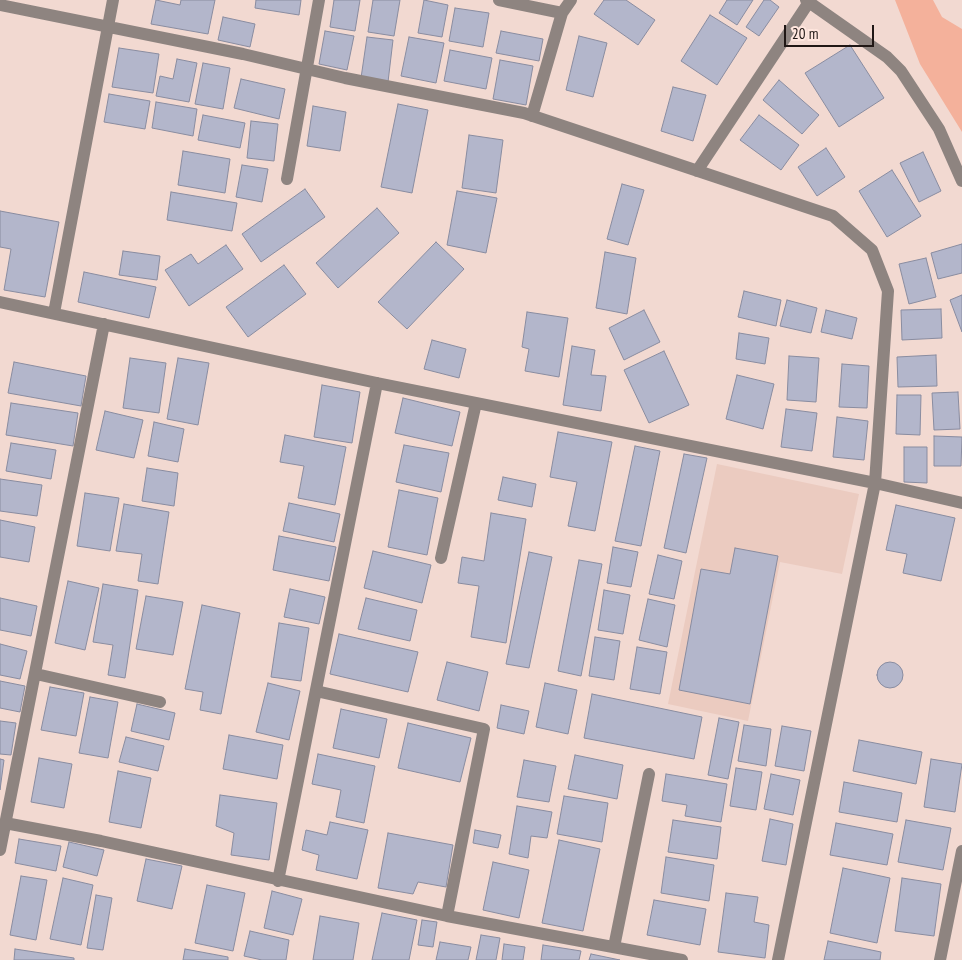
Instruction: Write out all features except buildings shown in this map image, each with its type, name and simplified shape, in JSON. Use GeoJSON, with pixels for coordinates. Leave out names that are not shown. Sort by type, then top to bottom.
{"type":"FeatureCollection","features":[{"type":"Feature","properties":{"kind":"street"},"geometry":{"type":"LineString","coordinates":[[54,313],[113,0]]}},
{"type":"Feature","properties":{"kind":"street"},"geometry":{"type":"LineString","coordinates":[[287,179],[319,0]]}},
{"type":"Feature","properties":{"kind":"street"},"geometry":{"type":"LineString","coordinates":[[499,0],[562,13]]}},
{"type":"Feature","properties":{"kind":"street"},"geometry":{"type":"LineString","coordinates":[[532,116],[562,13],[571,0]]}},
{"type":"Feature","properties":{"kind":"street"},"geometry":{"type":"LineString","coordinates":[[697,171],[807,1],[887,57],[901,71],[939,130],[962,182]]}},
{"type":"Feature","properties":{"kind":"street"},"geometry":{"type":"LineString","coordinates":[[0,5],[532,116],[833,216],[872,250],[888,291],[875,483],[778,960]]}},
{"type":"Feature","properties":{"kind":"street"},"geometry":{"type":"LineString","coordinates":[[0,302],[377,383],[875,483],[962,503]]}},
{"type":"Feature","properties":{"kind":"street"},"geometry":{"type":"LineString","coordinates":[[0,850],[104,324]]}},
{"type":"Feature","properties":{"kind":"street"},"geometry":{"type":"LineString","coordinates":[[278,880],[377,383]]}},
{"type":"Feature","properties":{"kind":"street"},"geometry":{"type":"LineString","coordinates":[[441,558],[476,403]]}},
{"type":"Feature","properties":{"kind":"street"},"geometry":{"type":"LineString","coordinates":[[36,674],[160,702]]}},
{"type":"Feature","properties":{"kind":"street"},"geometry":{"type":"LineString","coordinates":[[316,691],[484,729],[447,916]]}},
{"type":"Feature","properties":{"kind":"street"},"geometry":{"type":"LineString","coordinates":[[614,947],[649,774]]}},
{"type":"Feature","properties":{"kind":"street"},"geometry":{"type":"LineString","coordinates":[[5,823],[101,841],[447,916],[682,960]]}},
{"type":"Feature","properties":{"kind":"street"},"geometry":{"type":"LineString","coordinates":[[940,960],[962,851]]}},
{"type":"Feature","properties":{"kind":"shaded area"},"geometry":{"type":"Polygon","coordinates":[[[895,0],[933,0],[942,17],[962,29],[962,132],[920,64],[895,0]]]}},
{"type":"Feature","properties":{"kind":"shaded area"},"geometry":{"type":"Polygon","coordinates":[[[717,464],[859,494],[842,574],[780,562],[748,721],[668,704],[717,464]]]}}]}
